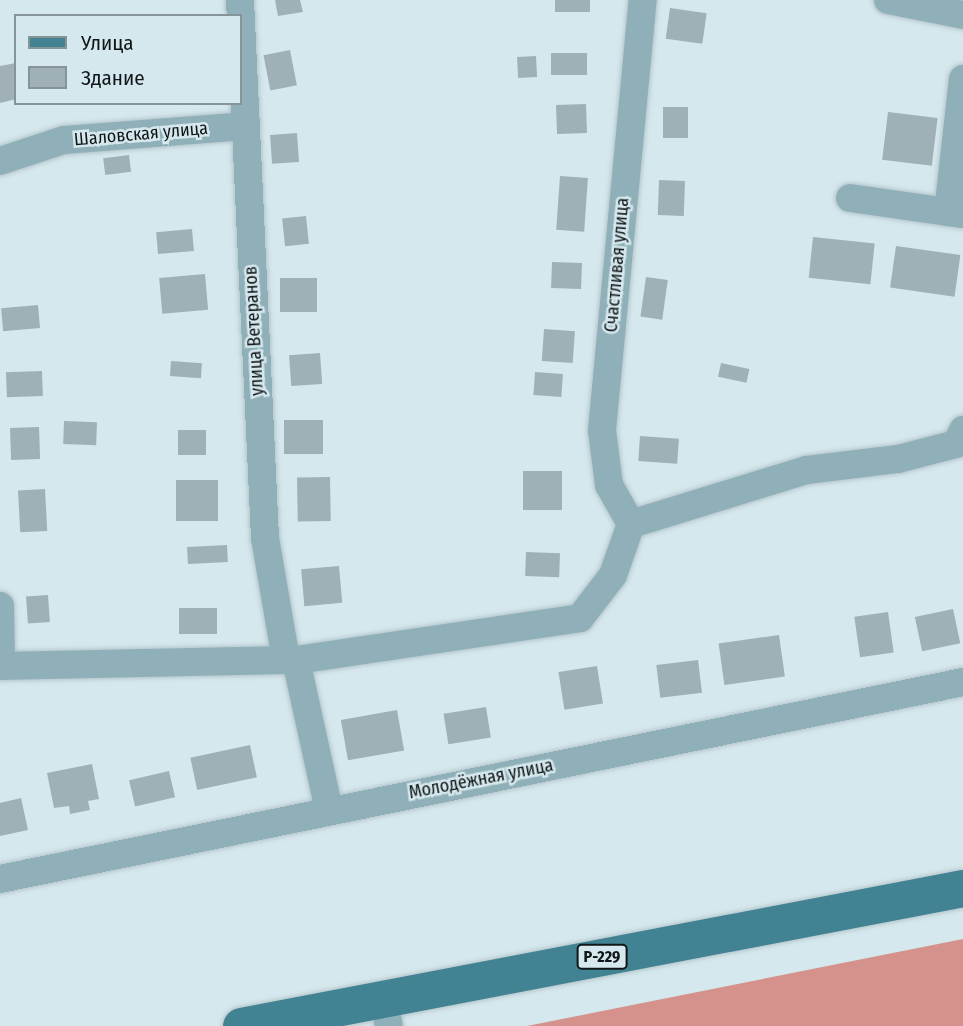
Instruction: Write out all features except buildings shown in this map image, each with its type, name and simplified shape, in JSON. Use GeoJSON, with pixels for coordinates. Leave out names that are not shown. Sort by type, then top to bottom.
{"type":"FeatureCollection","features":[{"type":"Feature","properties":{"kind":"main road","name":"Р-229"},"geometry":{"type":"LineString","coordinates":[[241,1026],[386,1013],[963,888]]}},
{"type":"Feature","properties":{"kind":"street","name":"Счастливая улица"},"geometry":{"type":"LineString","coordinates":[[631,524],[609,485],[602,430],[643,0]]}},
{"type":"Feature","properties":{"kind":"street"},"geometry":{"type":"LineString","coordinates":[[888,0],[963,15]]}},
{"type":"Feature","properties":{"kind":"street","name":"улица Ветеранов"},"geometry":{"type":"LineString","coordinates":[[242,62],[265,538],[291,660],[329,810]]}},
{"type":"Feature","properties":{"kind":"street"},"geometry":{"type":"LineString","coordinates":[[850,198],[955,213],[963,79]]}},
{"type":"Feature","properties":{"kind":"street","name":"Шаловская улица"},"geometry":{"type":"LineString","coordinates":[[0,162],[64,140],[244,125]]}},
{"type":"Feature","properties":{"kind":"street"},"geometry":{"type":"LineString","coordinates":[[0,606],[1,666],[291,660],[580,618],[612,575],[631,524],[807,470],[898,459],[956,444],[963,430]]}},
{"type":"Feature","properties":{"kind":"street","name":"Молодёжная улица"},"geometry":{"type":"LineString","coordinates":[[0,879],[963,682]]}},
{"type":"Feature","properties":{"kind":"shaded area"},"geometry":{"type":"Polygon","coordinates":[[[963,939],[963,1026],[527,1026],[532,1025],[963,939]]]}}]}
